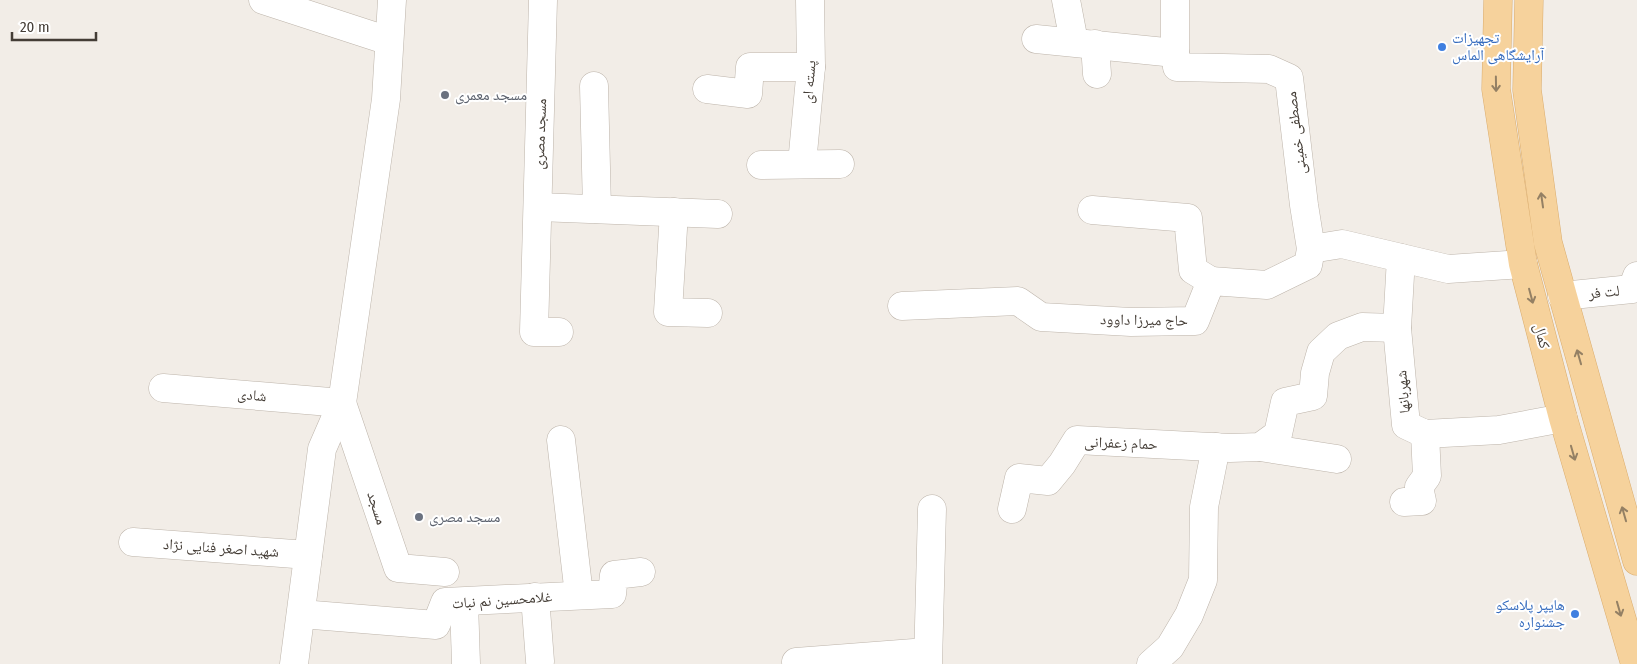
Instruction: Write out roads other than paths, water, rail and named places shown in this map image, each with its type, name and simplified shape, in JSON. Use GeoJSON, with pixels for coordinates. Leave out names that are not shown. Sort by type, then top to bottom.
{"type":"FeatureCollection","features":[{"type":"Feature","properties":{"kind":"main road","name":"کمال"},"geometry":{"type":"LineString","coordinates":[[1498,0],[1496,89],[1523,264],[1563,418],[1635,664]]}},
{"type":"Feature","properties":{"kind":"main road","name":"کمال"},"geometry":{"type":"LineString","coordinates":[[1529,0],[1527,90],[1548,243],[1637,560]]}},
{"type":"Feature","properties":{"kind":"street"},"geometry":{"type":"LineString","coordinates":[[263,0],[389,41]]}},
{"type":"Feature","properties":{"kind":"street"},"geometry":{"type":"LineString","coordinates":[[294,664],[322,449],[342,403],[386,99],[392,0]]}},
{"type":"Feature","properties":{"kind":"street","name":"مسجد مصری"},"geometry":{"type":"LineString","coordinates":[[543,0],[534,332],[559,332]]}},
{"type":"Feature","properties":{"kind":"street","name":"پسته ای"},"geometry":{"type":"LineString","coordinates":[[802,164],[811,67],[810,0]]}},
{"type":"Feature","properties":{"kind":"street"},"geometry":{"type":"LineString","coordinates":[[1066,0],[1098,74]]}},
{"type":"Feature","properties":{"kind":"street"},"geometry":{"type":"LineString","coordinates":[[1036,39],[1175,53],[1176,0]]}},
{"type":"Feature","properties":{"kind":"street","name":"مصطفی خمینی"},"geometry":{"type":"LineString","coordinates":[[1175,53],[1176,66],[1269,69],[1289,78],[1311,249]]}},
{"type":"Feature","properties":{"kind":"street"},"geometry":{"type":"LineString","coordinates":[[707,89],[748,94],[750,67],[811,67]]}},
{"type":"Feature","properties":{"kind":"street"},"geometry":{"type":"LineString","coordinates":[[594,86],[597,209]]}},
{"type":"Feature","properties":{"kind":"street"},"geometry":{"type":"LineString","coordinates":[[760,165],[840,164]]}},
{"type":"Feature","properties":{"kind":"street"},"geometry":{"type":"LineString","coordinates":[[538,207],[718,214]]}},
{"type":"Feature","properties":{"kind":"street"},"geometry":{"type":"LineString","coordinates":[[1092,210],[1188,218],[1193,270],[1211,281],[1267,286],[1308,265],[1311,249],[1342,244],[1448,269],[1523,264]]}},
{"type":"Feature","properties":{"kind":"street"},"geometry":{"type":"LineString","coordinates":[[674,212],[668,312],[708,313]]}},
{"type":"Feature","properties":{"kind":"street","name":"شهربانها"},"geometry":{"type":"LineString","coordinates":[[1402,258],[1396,328],[1406,425],[1425,434]]}},
{"type":"Feature","properties":{"kind":"street","name":"حاج میرزا داوود"},"geometry":{"type":"LineString","coordinates":[[902,306],[1018,301],[1041,317],[1132,322],[1195,321],[1211,281]]}},
{"type":"Feature","properties":{"kind":"street","name":"لت فر"},"geometry":{"type":"LineString","coordinates":[[1562,296],[1635,286]]}},
{"type":"Feature","properties":{"kind":"street"},"geometry":{"type":"LineString","coordinates":[[1260,447],[1278,434],[1286,402],[1313,396],[1315,373],[1321,352],[1338,336],[1362,326],[1396,328]]}},
{"type":"Feature","properties":{"kind":"street","name":"شادی"},"geometry":{"type":"LineString","coordinates":[[163,388],[342,403]]}},
{"type":"Feature","properties":{"kind":"street","name":"مسجد"},"geometry":{"type":"LineString","coordinates":[[342,403],[398,568],[445,572]]}},
{"type":"Feature","properties":{"kind":"street"},"geometry":{"type":"LineString","coordinates":[[1404,502],[1422,501],[1419,487],[1427,476],[1425,434],[1499,430],[1563,418]]}},
{"type":"Feature","properties":{"kind":"street"},"geometry":{"type":"LineString","coordinates":[[561,440],[579,595]]}},
{"type":"Feature","properties":{"kind":"street","name":"حمام زعفرانی"},"geometry":{"type":"LineString","coordinates":[[1012,509],[1019,478],[1048,482],[1077,440],[1216,447],[1260,447],[1338,459]]}},
{"type":"Feature","properties":{"kind":"street"},"geometry":{"type":"LineString","coordinates":[[1151,664],[1170,647],[1189,615],[1203,580],[1204,507],[1216,447]]}},
{"type":"Feature","properties":{"kind":"street"},"geometry":{"type":"LineString","coordinates":[[796,662],[927,658],[932,509]]}},
{"type":"Feature","properties":{"kind":"street","name":"شهید اصغر فنایی نژاد"},"geometry":{"type":"LineString","coordinates":[[133,542],[308,554]]}},
{"type":"Feature","properties":{"kind":"street","name":"غلامحسین نم نبات"},"geometry":{"type":"LineString","coordinates":[[301,614],[436,626],[445,602],[612,594],[614,575],[641,572]]}},
{"type":"Feature","properties":{"kind":"street"},"geometry":{"type":"LineString","coordinates":[[535,597],[540,661]]}},
{"type":"Feature","properties":{"kind":"street"},"geometry":{"type":"LineString","coordinates":[[464,602],[466,664]]}},
{"type":"Feature","properties":{"kind":"place","name":"تجهیزات آرایشگاهی الماس"},"geometry":{"type":"Point","coordinates":[1442,47]}},
{"type":"Feature","properties":{"kind":"place","name":"مسجد معمری"},"geometry":{"type":"Point","coordinates":[445,95]}},
{"type":"Feature","properties":{"kind":"place","name":"مسجد مصری"},"geometry":{"type":"Point","coordinates":[419,517]}},
{"type":"Feature","properties":{"kind":"place","name":"هایپر پلاسکو جشنواره"},"geometry":{"type":"Point","coordinates":[1575,614]}}]}
